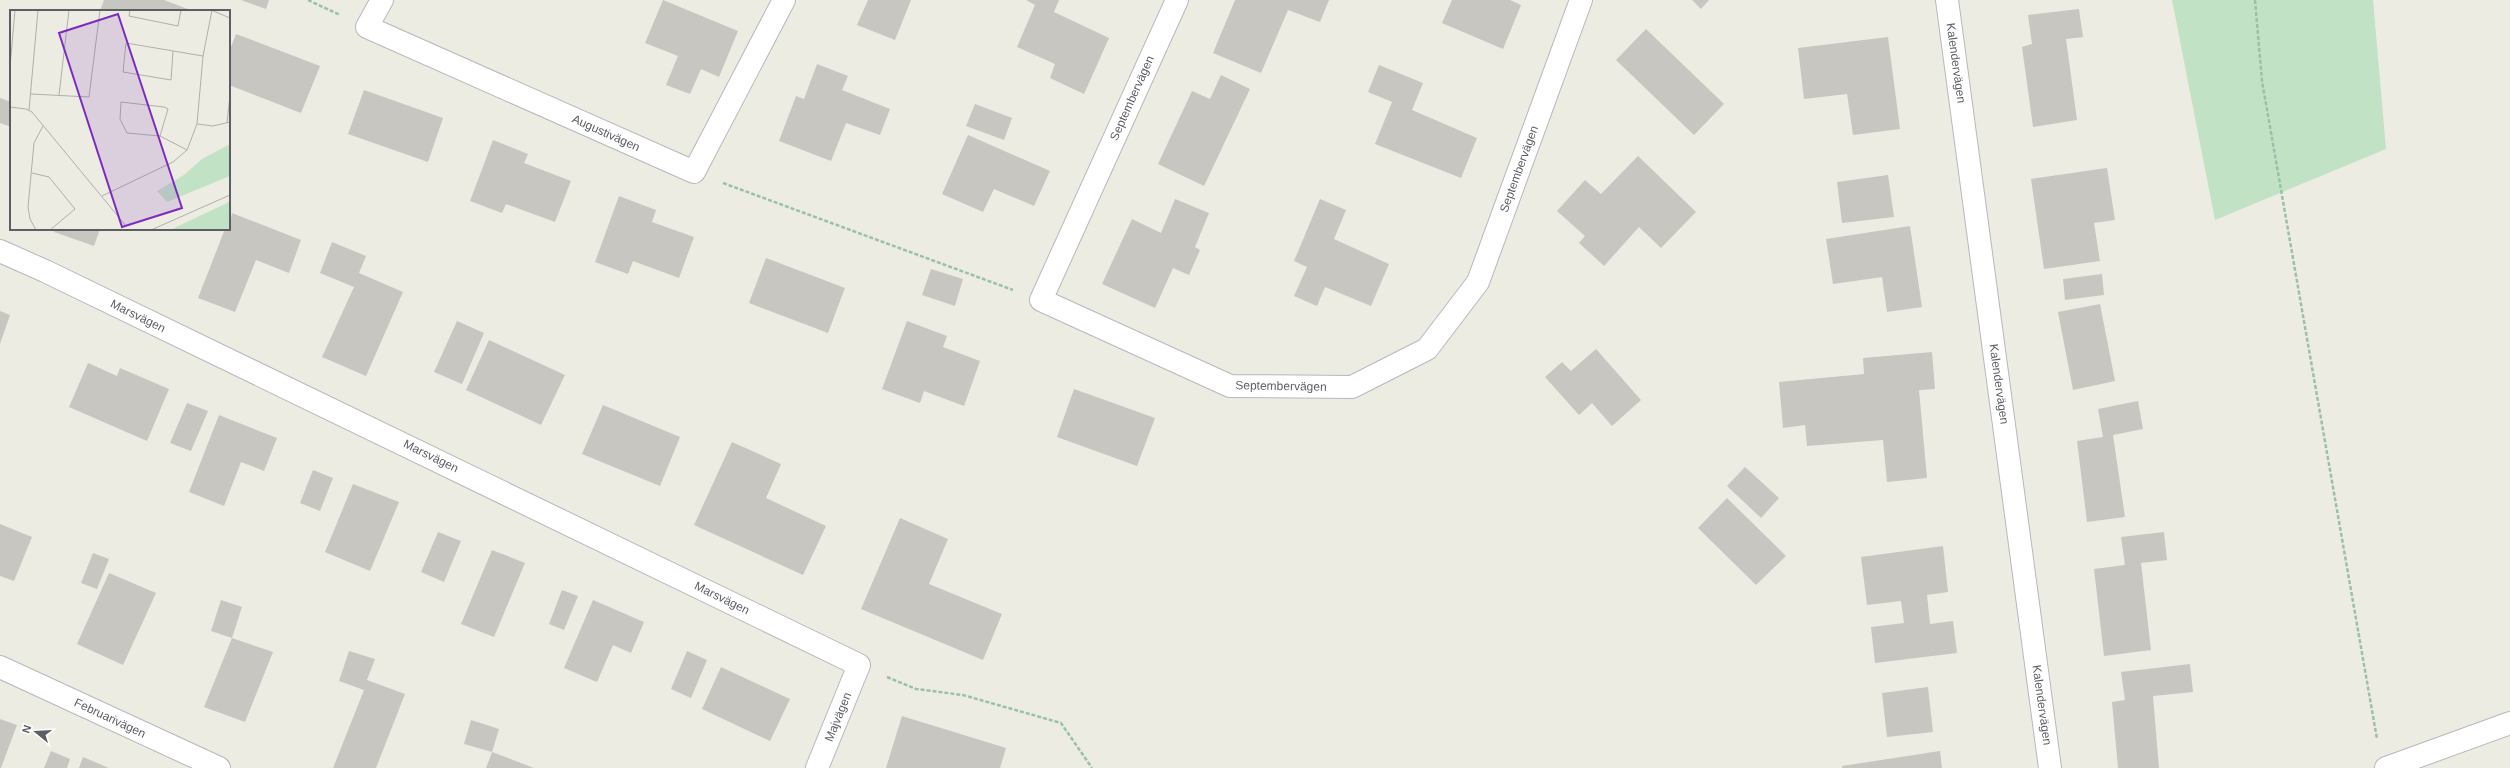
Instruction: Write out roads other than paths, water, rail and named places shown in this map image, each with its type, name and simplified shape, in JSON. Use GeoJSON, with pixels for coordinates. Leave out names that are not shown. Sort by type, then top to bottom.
{"type":"FeatureCollection","features":[{"type":"Feature","properties":{"kind":"street","name":"Augustivägen"},"geometry":{"type":"LineString","coordinates":[[382,0],[367,27],[694,172],[784,0]]}},
{"type":"Feature","properties":{"kind":"street","name":"Septembervägen"},"geometry":{"type":"LineString","coordinates":[[1177,0],[1041,300],[1230,386],[1352,387],[1427,349],[1478,282],[1581,0]]}},
{"type":"Feature","properties":{"kind":"street","name":"Kalendervägen"},"geometry":{"type":"LineString","coordinates":[[1947,0],[2050,768]]}},
{"type":"Feature","properties":{"kind":"street","name":"Marsvägen"},"geometry":{"type":"LineString","coordinates":[[0,252],[45,271],[424,452],[859,665]]}},
{"type":"Feature","properties":{"kind":"street","name":"Majvägen"},"geometry":{"type":"LineString","coordinates":[[817,768],[859,665]]}},
{"type":"Feature","properties":{"kind":"street","name":"Februarivägen"},"geometry":{"type":"LineString","coordinates":[[0,667],[219,768]]}},
{"type":"Feature","properties":{"kind":"street"},"geometry":{"type":"LineString","coordinates":[[2386,768],[2510,723]]}}]}
